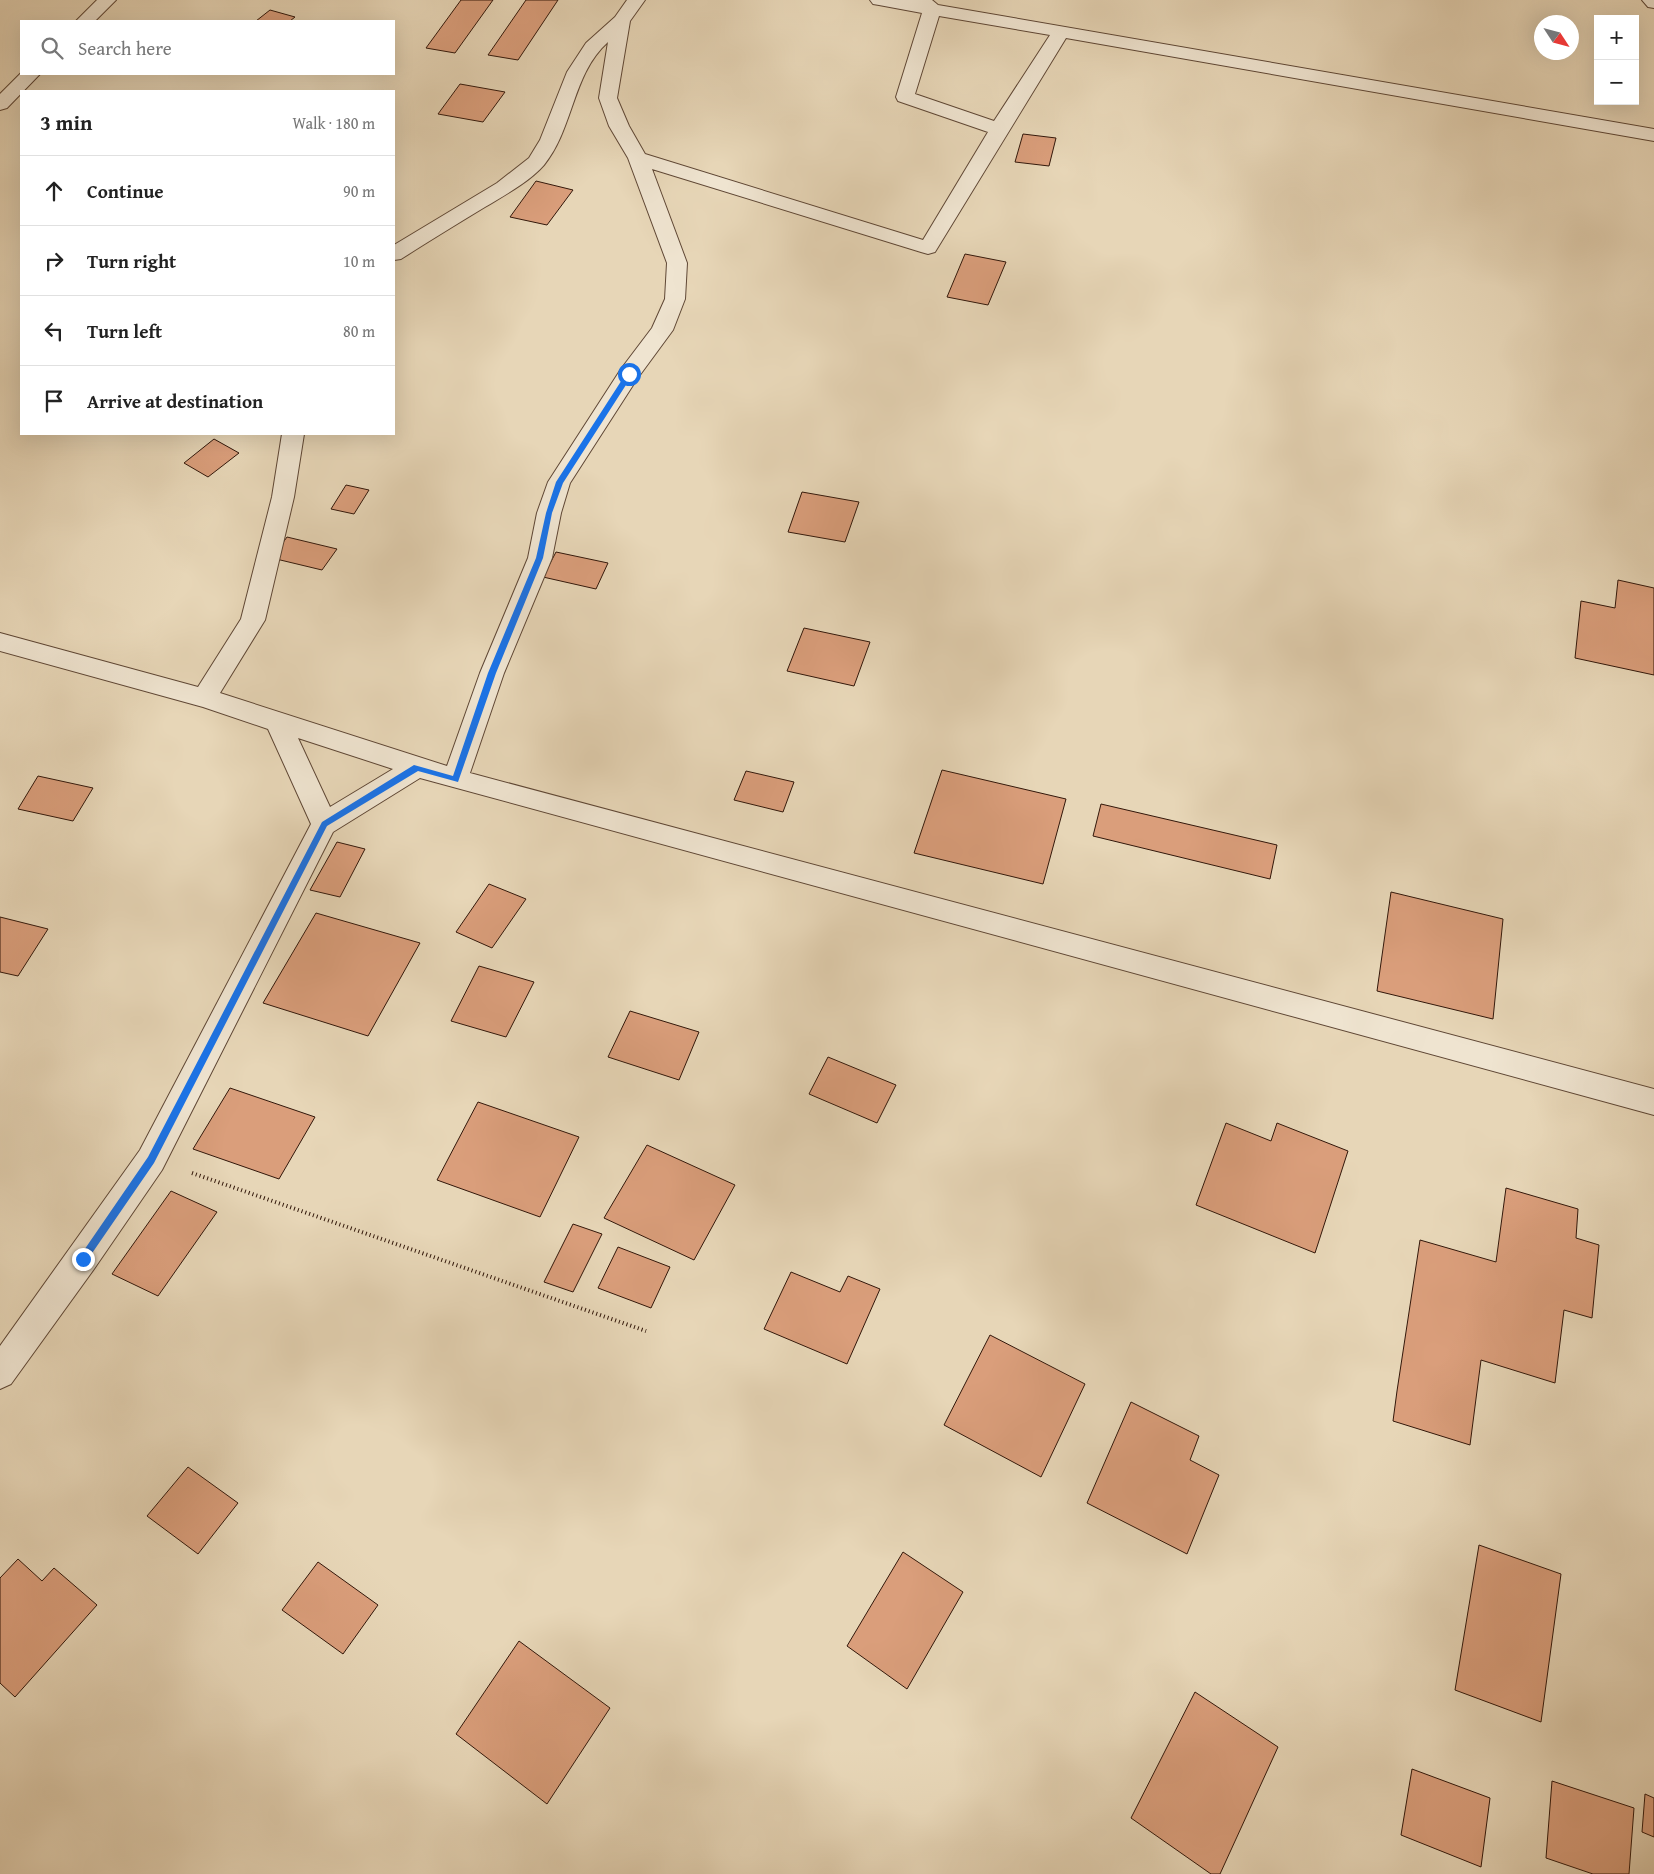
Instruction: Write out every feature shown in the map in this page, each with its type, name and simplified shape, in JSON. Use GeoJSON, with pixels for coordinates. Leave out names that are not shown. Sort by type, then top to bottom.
{"type":"FeatureCollection","features":[{"type":"Feature","properties":{"kind":"street"},"geometry":{"type":"LineString","coordinates":[[86,20],[107,0]]}},
{"type":"Feature","properties":{"kind":"street"},"geometry":{"type":"LineString","coordinates":[[395,253],[504,187],[536,162],[550,140],[576,72],[592,47],[621,21],[636,0]]}},
{"type":"Feature","properties":{"kind":"street"},"geometry":{"type":"LineString","coordinates":[[879,0],[926,5],[1060,33],[1654,135]]}},
{"type":"Feature","properties":{"kind":"street"},"geometry":{"type":"LineString","coordinates":[[926,5],[905,97],[999,129]]}},
{"type":"Feature","properties":{"kind":"street"},"geometry":{"type":"LineString","coordinates":[[455,780],[492,673],[540,558],[549,513],[559,482],[629,374],[662,330],[675,299],[677,263],[638,158],[619,126],[608,98],[621,21]]}},
{"type":"Feature","properties":{"kind":"street"},"geometry":{"type":"LineString","coordinates":[[638,158],[928,248],[999,129],[1060,33]]}},
{"type":"Feature","properties":{"kind":"street"},"geometry":{"type":"LineString","coordinates":[[0,104],[30,75]]}},
{"type":"Feature","properties":{"kind":"street"},"geometry":{"type":"LineString","coordinates":[[204,698],[253,620],[283,497],[293,435]]}},
{"type":"Feature","properties":{"kind":"street"},"geometry":{"type":"LineString","coordinates":[[0,642],[204,698],[455,780],[1654,1102]]}},
{"type":"Feature","properties":{"kind":"street"},"geometry":{"type":"LineString","coordinates":[[278,722],[324,824]]}},
{"type":"Feature","properties":{"kind":"street"},"geometry":{"type":"LineString","coordinates":[[0,1372],[78,1267],[151,1160],[324,824],[417,767]]}},
{"type":"Feature","properties":{"kind":"path"},"geometry":{"type":"LineString","coordinates":[[151,1160],[272,1199],[646,1330]]}},
{"type":"Feature","properties":{"kind":"building"},"geometry":{"type":"Polygon","coordinates":[[[461,0],[493,0],[455,53],[426,48],[461,0]]]}},
{"type":"Feature","properties":{"kind":"building"},"geometry":{"type":"Polygon","coordinates":[[[526,0],[558,0],[518,60],[488,55],[526,0]]]}},
{"type":"Feature","properties":{"kind":"building"},"geometry":{"type":"Polygon","coordinates":[[[270,10],[295,17],[291,20],[257,20],[270,10]]]}},
{"type":"Feature","properties":{"kind":"building"},"geometry":{"type":"Polygon","coordinates":[[[460,84],[505,92],[483,122],[438,114],[460,84]]]}},
{"type":"Feature","properties":{"kind":"building"},"geometry":{"type":"Polygon","coordinates":[[[1023,134],[1056,138],[1049,166],[1015,162],[1023,134]]]}},
{"type":"Feature","properties":{"kind":"building"},"geometry":{"type":"Polygon","coordinates":[[[536,181],[573,190],[547,225],[510,217],[536,181]]]}},
{"type":"Feature","properties":{"kind":"building"},"geometry":{"type":"Polygon","coordinates":[[[965,254],[1006,262],[988,305],[947,297],[965,254]]]}},
{"type":"Feature","properties":{"kind":"building"},"geometry":{"type":"Polygon","coordinates":[[[214,439],[239,453],[208,477],[184,463],[214,439]]]}},
{"type":"Feature","properties":{"kind":"building"},"geometry":{"type":"Polygon","coordinates":[[[346,485],[369,490],[354,514],[331,509],[346,485]]]}},
{"type":"Feature","properties":{"kind":"building"},"geometry":{"type":"Polygon","coordinates":[[[802,492],[859,502],[845,542],[788,532],[802,492]]]}},
{"type":"Feature","properties":{"kind":"building"},"geometry":{"type":"Polygon","coordinates":[[[287,537],[337,549],[322,570],[272,558],[287,537]]]}},
{"type":"Feature","properties":{"kind":"building"},"geometry":{"type":"Polygon","coordinates":[[[556,552],[608,563],[596,589],[543,577],[556,552]]]}},
{"type":"Feature","properties":{"kind":"building"},"geometry":{"type":"Polygon","coordinates":[[[1618,580],[1654,588],[1654,675],[1575,658],[1581,601],[1615,608],[1618,580]]]}},
{"type":"Feature","properties":{"kind":"building"},"geometry":{"type":"Polygon","coordinates":[[[804,628],[870,642],[854,686],[787,671],[804,628]]]}},
{"type":"Feature","properties":{"kind":"building"},"geometry":{"type":"Polygon","coordinates":[[[942,770],[1066,799],[1043,884],[914,853],[942,770]]]}},
{"type":"Feature","properties":{"kind":"building"},"geometry":{"type":"Polygon","coordinates":[[[746,771],[794,782],[783,812],[734,800],[746,771]]]}},
{"type":"Feature","properties":{"kind":"building"},"geometry":{"type":"Polygon","coordinates":[[[38,776],[93,788],[73,821],[18,809],[38,776]]]}},
{"type":"Feature","properties":{"kind":"building"},"geometry":{"type":"Polygon","coordinates":[[[1101,804],[1277,845],[1270,879],[1093,836],[1101,804]]]}},
{"type":"Feature","properties":{"kind":"building"},"geometry":{"type":"Polygon","coordinates":[[[337,842],[365,849],[340,897],[310,890],[337,842]]]}},
{"type":"Feature","properties":{"kind":"building"},"geometry":{"type":"Polygon","coordinates":[[[489,884],[526,899],[492,948],[456,932],[489,884]]]}},
{"type":"Feature","properties":{"kind":"building"},"geometry":{"type":"Polygon","coordinates":[[[1391,892],[1503,919],[1493,1019],[1377,991],[1391,892]]]}},
{"type":"Feature","properties":{"kind":"building"},"geometry":{"type":"Polygon","coordinates":[[[316,913],[420,943],[368,1036],[263,1003],[316,913]]]}},
{"type":"Feature","properties":{"kind":"building"},"geometry":{"type":"Polygon","coordinates":[[[0,917],[48,929],[18,976],[0,972],[0,917]]]}},
{"type":"Feature","properties":{"kind":"building"},"geometry":{"type":"Polygon","coordinates":[[[479,966],[534,982],[506,1037],[451,1021],[479,966]]]}},
{"type":"Feature","properties":{"kind":"building"},"geometry":{"type":"Polygon","coordinates":[[[630,1011],[699,1032],[679,1080],[608,1057],[630,1011]]]}},
{"type":"Feature","properties":{"kind":"building"},"geometry":{"type":"Polygon","coordinates":[[[828,1057],[896,1085],[877,1123],[809,1094],[828,1057]]]}},
{"type":"Feature","properties":{"kind":"building"},"geometry":{"type":"Polygon","coordinates":[[[230,1088],[315,1117],[279,1179],[193,1149],[230,1088]]]}},
{"type":"Feature","properties":{"kind":"building"},"geometry":{"type":"Polygon","coordinates":[[[478,1102],[579,1137],[540,1217],[437,1180],[478,1102]]]}},
{"type":"Feature","properties":{"kind":"building"},"geometry":{"type":"Polygon","coordinates":[[[1226,1123],[1271,1141],[1277,1123],[1348,1151],[1315,1253],[1196,1205],[1226,1123]]]}},
{"type":"Feature","properties":{"kind":"building"},"geometry":{"type":"Polygon","coordinates":[[[647,1145],[735,1185],[694,1260],[604,1218],[647,1145]]]}},
{"type":"Feature","properties":{"kind":"building"},"geometry":{"type":"Polygon","coordinates":[[[1506,1188],[1578,1209],[1576,1238],[1599,1245],[1592,1318],[1564,1310],[1555,1383],[1481,1360],[1470,1445],[1393,1421],[1397,1391],[1420,1240],[1496,1262],[1506,1188]]]}},
{"type":"Feature","properties":{"kind":"building"},"geometry":{"type":"Polygon","coordinates":[[[171,1191],[217,1212],[158,1296],[112,1274],[171,1191]]]}},
{"type":"Feature","properties":{"kind":"building"},"geometry":{"type":"Polygon","coordinates":[[[573,1224],[602,1234],[573,1292],[544,1282],[573,1224]]]}},
{"type":"Feature","properties":{"kind":"building"},"geometry":{"type":"Polygon","coordinates":[[[618,1247],[670,1267],[651,1308],[598,1288],[618,1247]]]}},
{"type":"Feature","properties":{"kind":"building"},"geometry":{"type":"Polygon","coordinates":[[[791,1272],[840,1292],[848,1276],[880,1289],[847,1364],[764,1329],[791,1272]]]}},
{"type":"Feature","properties":{"kind":"building"},"geometry":{"type":"Polygon","coordinates":[[[990,1335],[1085,1384],[1041,1477],[944,1425],[990,1335]]]}},
{"type":"Feature","properties":{"kind":"building"},"geometry":{"type":"Polygon","coordinates":[[[1131,1402],[1199,1436],[1190,1460],[1219,1475],[1187,1554],[1087,1503],[1131,1402]]]}},
{"type":"Feature","properties":{"kind":"building"},"geometry":{"type":"Polygon","coordinates":[[[188,1467],[238,1503],[198,1554],[147,1516],[188,1467]]]}},
{"type":"Feature","properties":{"kind":"building"},"geometry":{"type":"Polygon","coordinates":[[[1479,1545],[1561,1574],[1541,1722],[1455,1690],[1479,1545]]]}},
{"type":"Feature","properties":{"kind":"building"},"geometry":{"type":"Polygon","coordinates":[[[903,1552],[963,1592],[907,1689],[847,1646],[903,1552]]]}},
{"type":"Feature","properties":{"kind":"building"},"geometry":{"type":"Polygon","coordinates":[[[18,1559],[42,1581],[54,1568],[97,1605],[15,1697],[0,1683],[0,1578],[18,1559]]]}},
{"type":"Feature","properties":{"kind":"building"},"geometry":{"type":"Polygon","coordinates":[[[318,1562],[378,1605],[343,1654],[282,1610],[318,1562]]]}},
{"type":"Feature","properties":{"kind":"building"},"geometry":{"type":"Polygon","coordinates":[[[519,1641],[610,1708],[547,1804],[456,1734],[519,1641]]]}},
{"type":"Feature","properties":{"kind":"building"},"geometry":{"type":"Polygon","coordinates":[[[1195,1692],[1278,1747],[1220,1874],[1211,1874],[1131,1818],[1195,1692]]]}},
{"type":"Feature","properties":{"kind":"building"},"geometry":{"type":"Polygon","coordinates":[[[1412,1769],[1490,1798],[1481,1867],[1401,1835],[1412,1769]]]}},
{"type":"Feature","properties":{"kind":"building"},"geometry":{"type":"Polygon","coordinates":[[[1552,1781],[1634,1808],[1629,1874],[1593,1874],[1546,1858],[1552,1781]]]}},
{"type":"Feature","properties":{"kind":"building"},"geometry":{"type":"Polygon","coordinates":[[[1645,1794],[1654,1798],[1654,1837],[1642,1832],[1645,1794]]]}},
{"type":"Feature","properties":{"kind":"route"},"geometry":{"type":"LineString","coordinates":[[83,1259],[151,1160],[324,824],[417,767],[455,780],[492,673],[540,558],[549,513],[559,482],[629,374]]}}]}
